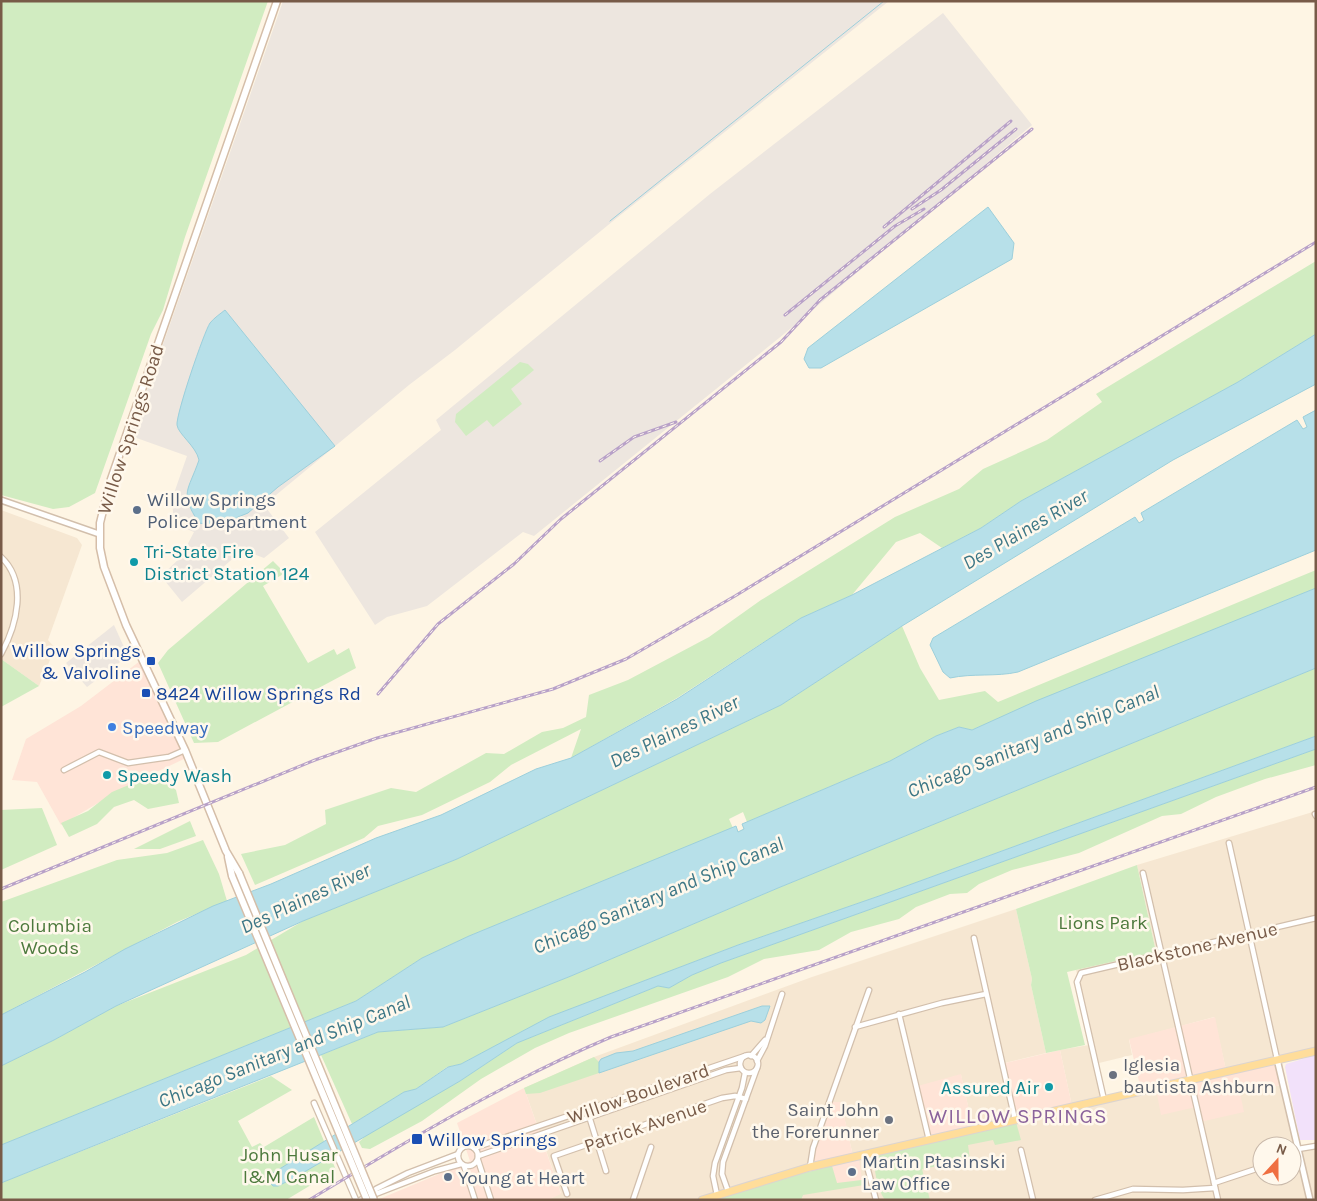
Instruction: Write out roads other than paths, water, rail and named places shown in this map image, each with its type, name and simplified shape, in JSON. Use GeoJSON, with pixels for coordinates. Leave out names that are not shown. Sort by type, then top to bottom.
{"type":"FeatureCollection","features":[{"type":"Feature","properties":{"kind":"main road","name":"Willow Springs Road"},"geometry":{"type":"LineString","coordinates":[[277,1],[110,482],[100,514],[99,534],[104,568],[114,597],[185,750],[226,851],[239,873],[374,1196]]}},
{"type":"Feature","properties":{"kind":"main road","name":"Willow Springs Road"},"geometry":{"type":"LineString","coordinates":[[226,851],[232,876],[367,1200]]}},
{"type":"Feature","properties":{"kind":"main road"},"geometry":{"type":"LineString","coordinates":[[702,1200],[810,1167],[1316,1051]]}},
{"type":"Feature","properties":{"kind":"street"},"geometry":{"type":"LineString","coordinates":[[1,500],[99,534]]}},
{"type":"Feature","properties":{"kind":"street"},"geometry":{"type":"LineString","coordinates":[[1,557],[14,575],[18,596],[17,612],[1,654]]}},
{"type":"Feature","properties":{"kind":"street"},"geometry":{"type":"LineString","coordinates":[[64,770],[99,752],[128,762],[169,757],[185,750]]}},
{"type":"Feature","properties":{"kind":"street"},"geometry":{"type":"LineString","coordinates":[[1229,843],[1295,1136]]}},
{"type":"Feature","properties":{"kind":"street"},"geometry":{"type":"LineString","coordinates":[[1143,873],[1218,1200]]}},
{"type":"Feature","properties":{"kind":"street","name":"Blackstone Avenue"},"geometry":{"type":"LineString","coordinates":[[1104,1100],[1077,982],[1079,976],[1085,972],[1316,918]]}},
{"type":"Feature","properties":{"kind":"street"},"geometry":{"type":"LineString","coordinates":[[974,938],[1014,1120]]}},
{"type":"Feature","properties":{"kind":"street"},"geometry":{"type":"LineString","coordinates":[[810,1167],[813,1148],[869,990]]}},
{"type":"Feature","properties":{"kind":"street"},"geometry":{"type":"LineString","coordinates":[[728,1191],[722,1168],[757,1068],[757,1061],[782,994]]}},
{"type":"Feature","properties":{"kind":"street"},"geometry":{"type":"LineString","coordinates":[[855,1027],[898,1014],[986,994]]}},
{"type":"Feature","properties":{"kind":"street"},"geometry":{"type":"LineString","coordinates":[[898,1014],[928,1140]]}},
{"type":"Feature","properties":{"kind":"street"},"geometry":{"type":"LineString","coordinates":[[745,1073],[741,1068],[740,1062],[766,1039]]}},
{"type":"Feature","properties":{"kind":"street"},"geometry":{"type":"LineString","coordinates":[[748,1056],[757,1061]]}},
{"type":"Feature","properties":{"kind":"street","name":"Willow Boulevard"},"geometry":{"type":"LineString","coordinates":[[474,1148],[748,1056]]}},
{"type":"Feature","properties":{"kind":"street","name":"Willow Boulevard"},"geometry":{"type":"LineString","coordinates":[[478,1158],[589,1117],[726,1070],[741,1068]]}},
{"type":"Feature","properties":{"kind":"street"},"geometry":{"type":"LineString","coordinates":[[745,1073],[751,1073],[757,1068]]}},
{"type":"Feature","properties":{"kind":"street"},"geometry":{"type":"LineString","coordinates":[[717,1195],[713,1176],[715,1163],[739,1097],[745,1073]]}},
{"type":"Feature","properties":{"kind":"street","name":"Patrick Avenue"},"geometry":{"type":"LineString","coordinates":[[567,1194],[554,1156],[722,1098],[739,1097],[746,1099]]}},
{"type":"Feature","properties":{"kind":"street"},"geometry":{"type":"LineString","coordinates":[[314,1103],[356,1200]]}},
{"type":"Feature","properties":{"kind":"street"},"geometry":{"type":"LineString","coordinates":[[587,1110],[606,1170]]}},
{"type":"Feature","properties":{"kind":"street"},"geometry":{"type":"LineString","coordinates":[[374,1196],[376,1189],[408,1173],[458,1154],[464,1146],[474,1148],[491,1200]]}},
{"type":"Feature","properties":{"kind":"street"},"geometry":{"type":"LineString","coordinates":[[1302,1149],[1316,1146]]}},
{"type":"Feature","properties":{"kind":"street"},"geometry":{"type":"LineString","coordinates":[[633,1200],[650,1147]]}},
{"type":"Feature","properties":{"kind":"street"},"geometry":{"type":"LineString","coordinates":[[1020,1150],[1033,1200]]}},
{"type":"Feature","properties":{"kind":"street"},"geometry":{"type":"LineString","coordinates":[[458,1154],[475,1200]]}},
{"type":"Feature","properties":{"kind":"street"},"geometry":{"type":"LineString","coordinates":[[864,1155],[876,1200]]}},
{"type":"Feature","properties":{"kind":"street"},"geometry":{"type":"LineString","coordinates":[[360,1200],[435,1171],[462,1165],[474,1165],[478,1158]]}},
{"type":"Feature","properties":{"kind":"street"},"geometry":{"type":"LineString","coordinates":[[1302,1167],[1310,1200]]}},
{"type":"Feature","properties":{"kind":"street"},"geometry":{"type":"LineString","coordinates":[[1095,1200],[1133,1189],[1183,1190],[1214,1185],[1252,1171]]}},
{"type":"Feature","properties":{"kind":"street"},"geometry":{"type":"LineString","coordinates":[[469,1182],[476,1178],[484,1178]]}},
{"type":"Feature","properties":{"kind":"water"},"geometry":{"type":"Polygon","coordinates":[[[988,207],[1014,243],[1012,259],[821,368],[809,368],[804,359],[808,348],[988,207]]]}},
{"type":"Feature","properties":{"kind":"water"},"geometry":{"type":"Polygon","coordinates":[[[225,310],[335,446],[278,487],[248,513],[238,517],[225,527],[199,523],[189,505],[187,492],[199,460],[177,425],[185,390],[207,330],[210,323],[225,310]]]}},
{"type":"Feature","properties":{"kind":"water","name":"Des Plaines River"},"geometry":{"type":"Polygon","coordinates":[[[1316,334],[1316,384],[1173,460],[902,626],[781,705],[457,859],[303,921],[116,1006],[1,1066],[1,1015],[85,972],[125,949],[213,906],[271,884],[376,838],[441,815],[536,769],[571,758],[677,699],[801,618],[852,595],[981,528],[1021,501],[1238,382],[1316,334]]]}},
{"type":"Feature","properties":{"kind":"water"},"geometry":{"type":"Polygon","coordinates":[[[1316,410],[1316,550],[1018,672],[950,678],[943,672],[930,645],[933,638],[1135,517],[1139,523],[1144,520],[1141,513],[1297,420],[1303,429],[1307,427],[1303,417],[1316,410]]]}},
{"type":"Feature","properties":{"kind":"water","name":"Chicago Sanitary and Ship Canal"},"geometry":{"type":"Polygon","coordinates":[[[1316,588],[1316,668],[778,888],[571,976],[443,1027],[378,1032],[1,1183],[1,1145],[356,1001],[422,958],[469,936],[736,826],[738,832],[744,829],[742,824],[890,761],[936,736],[959,727],[972,730],[1036,701],[1316,588]]]}},
{"type":"Feature","properties":{"kind":"water"},"geometry":{"type":"Polygon","coordinates":[[[1316,736],[1316,749],[721,963],[692,975],[669,988],[658,986],[517,1043],[460,1081],[294,1178],[278,1186],[273,1186],[269,1181],[273,1173],[404,1092],[416,1089],[448,1067],[461,1064],[549,1017],[738,945],[879,896],[1316,736]]]}},
{"type":"Feature","properties":{"kind":"water"},"geometry":{"type":"Polygon","coordinates":[[[762,1006],[770,1006],[765,1020],[761,1023],[751,1021],[599,1073],[599,1062],[601,1059],[616,1053],[633,1051],[762,1006]]]}},
{"type":"Feature","properties":{"kind":"waterway"},"geometry":{"type":"LineString","coordinates":[[610,221],[884,1]]}},
{"type":"Feature","properties":{"kind":"railway"},"geometry":{"type":"LineString","coordinates":[[884,227],[1011,121]]}},
{"type":"Feature","properties":{"kind":"railway"},"geometry":{"type":"LineString","coordinates":[[912,209],[941,190],[1016,129]]}},
{"type":"Feature","properties":{"kind":"railway"},"geometry":{"type":"LineString","coordinates":[[378,694],[438,624],[514,564],[561,519],[781,342],[820,300],[1032,129]]}},
{"type":"Feature","properties":{"kind":"railway"},"geometry":{"type":"LineString","coordinates":[[785,315],[895,226],[924,209]]}},
{"type":"Feature","properties":{"kind":"railway"},"geometry":{"type":"LineString","coordinates":[[1,889],[315,760],[377,738],[553,689],[626,659],[735,596],[1316,242]]}},
{"type":"Feature","properties":{"kind":"railway"},"geometry":{"type":"LineString","coordinates":[[600,461],[634,437],[676,422]]}},
{"type":"Feature","properties":{"kind":"railway"},"geometry":{"type":"LineString","coordinates":[[309,1200],[457,1113],[533,1073],[611,1037],[1316,787]]}},
{"type":"Feature","properties":{"kind":"place","name":"Willow Springs Police Department"},"geometry":{"type":"Point","coordinates":[137,510]}},
{"type":"Feature","properties":{"kind":"place","name":"Tri-State Fire District Station 124"},"geometry":{"type":"Point","coordinates":[134,562]}},
{"type":"Feature","properties":{"kind":"place","name":"Willow Springs & Valvoline"},"geometry":{"type":"Point","coordinates":[151,661]}},
{"type":"Feature","properties":{"kind":"place","name":"8424 Willow Springs Rd"},"geometry":{"type":"Point","coordinates":[146,693]}},
{"type":"Feature","properties":{"kind":"place","name":"Speedway"},"geometry":{"type":"Point","coordinates":[112,727]}},
{"type":"Feature","properties":{"kind":"place","name":"Speedy Wash"},"geometry":{"type":"Point","coordinates":[107,775]}},
{"type":"Feature","properties":{"kind":"place","name":"Iglesia bautista Ashburn"},"geometry":{"type":"Point","coordinates":[1113,1075]}},
{"type":"Feature","properties":{"kind":"place","name":"Assured Air"},"geometry":{"type":"Point","coordinates":[1049,1087]}},
{"type":"Feature","properties":{"kind":"place","name":"Saint John the Forerunner"},"geometry":{"type":"Point","coordinates":[889,1120]}},
{"type":"Feature","properties":{"kind":"place","name":"Willow Springs"},"geometry":{"type":"Point","coordinates":[417,1139]}},
{"type":"Feature","properties":{"kind":"place","name":"Martin Ptasinski Law Office"},"geometry":{"type":"Point","coordinates":[852,1172]}},
{"type":"Feature","properties":{"kind":"place","name":"Young at Heart"},"geometry":{"type":"Point","coordinates":[448,1177]}},
{"type":"Feature","properties":{"kind":"district","name":"WILLOW SPRINGS"},"geometry":{"type":"Point","coordinates":[1018,1116]}},
{"type":"Feature","properties":{"kind":"park label","name":"Lions Park"},"geometry":{"type":"Point","coordinates":[1103,922]}},
{"type":"Feature","properties":{"kind":"park label","name":"Columbia Woods"},"geometry":{"type":"Point","coordinates":[50,936]}},
{"type":"Feature","properties":{"kind":"park label","name":"John Husar I&M Canal"},"geometry":{"type":"Point","coordinates":[289,1165]}}]}
